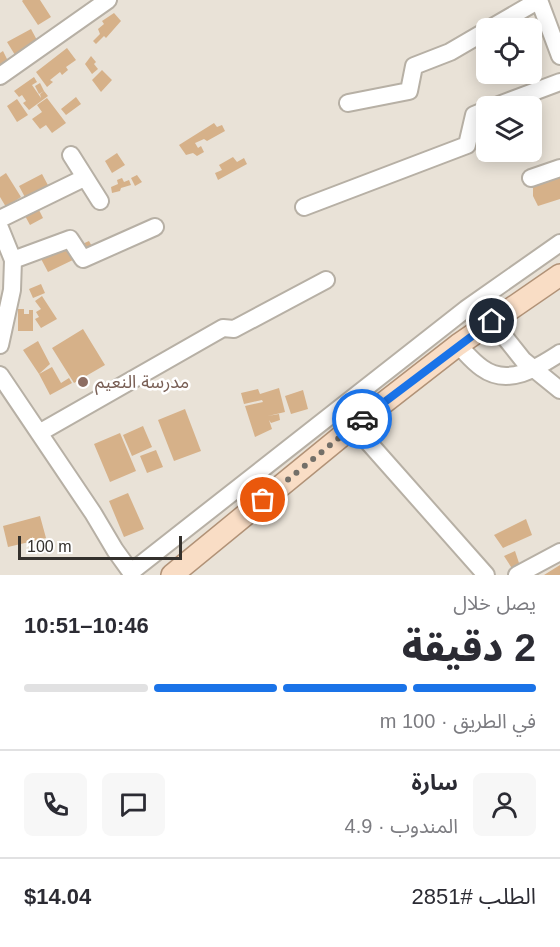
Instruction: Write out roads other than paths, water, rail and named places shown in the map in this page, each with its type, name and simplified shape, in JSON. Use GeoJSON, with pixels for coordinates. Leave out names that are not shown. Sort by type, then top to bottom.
{"type":"FeatureCollection","features":[{"type":"Feature","properties":{"kind":"main road"},"geometry":{"type":"LineString","coordinates":[[172,575],[354,426],[458,345],[560,275]]}},
{"type":"Feature","properties":{"kind":"street"},"geometry":{"type":"LineString","coordinates":[[0,76],[108,0]]}},
{"type":"Feature","properties":{"kind":"street"},"geometry":{"type":"LineString","coordinates":[[508,18],[539,0],[560,56]]}},
{"type":"Feature","properties":{"kind":"street"},"geometry":{"type":"LineString","coordinates":[[348,103],[409,91],[414,66],[450,52],[476,37]]}},
{"type":"Feature","properties":{"kind":"street"},"geometry":{"type":"LineString","coordinates":[[523,96],[560,82]]}},
{"type":"Feature","properties":{"kind":"street"},"geometry":{"type":"LineString","coordinates":[[304,207],[467,145],[476,114]]}},
{"type":"Feature","properties":{"kind":"street"},"geometry":{"type":"LineString","coordinates":[[71,155],[100,201]]}},
{"type":"Feature","properties":{"kind":"street"},"geometry":{"type":"LineString","coordinates":[[531,178],[560,168]]}},
{"type":"Feature","properties":{"kind":"street"},"geometry":{"type":"LineString","coordinates":[[0,219],[84,178]]}},
{"type":"Feature","properties":{"kind":"street"},"geometry":{"type":"LineString","coordinates":[[13,260],[70,239],[83,259],[155,227]]}},
{"type":"Feature","properties":{"kind":"street"},"geometry":{"type":"LineString","coordinates":[[0,228],[13,260],[12,290],[0,345]]}},
{"type":"Feature","properties":{"kind":"street"},"geometry":{"type":"LineString","coordinates":[[0,375],[132,573],[466,309],[560,243]]}},
{"type":"Feature","properties":{"kind":"street"},"geometry":{"type":"LineString","coordinates":[[39,433],[222,328],[234,329],[326,280]]}},
{"type":"Feature","properties":{"kind":"street"},"geometry":{"type":"LineString","coordinates":[[492,321],[513,349],[533,370],[560,390]]}},
{"type":"Feature","properties":{"kind":"street"},"geometry":{"type":"LineString","coordinates":[[458,345],[482,368],[496,375],[508,376],[533,370],[560,353]]}},
{"type":"Feature","properties":{"kind":"street"},"geometry":{"type":"LineString","coordinates":[[354,426],[486,575]]}},
{"type":"Feature","properties":{"kind":"street"},"geometry":{"type":"LineString","coordinates":[[517,575],[560,552]]}},
{"type":"Feature","properties":{"kind":"place","name":"مدرسة النعيم"},"geometry":{"type":"Point","coordinates":[83,382]}}]}
